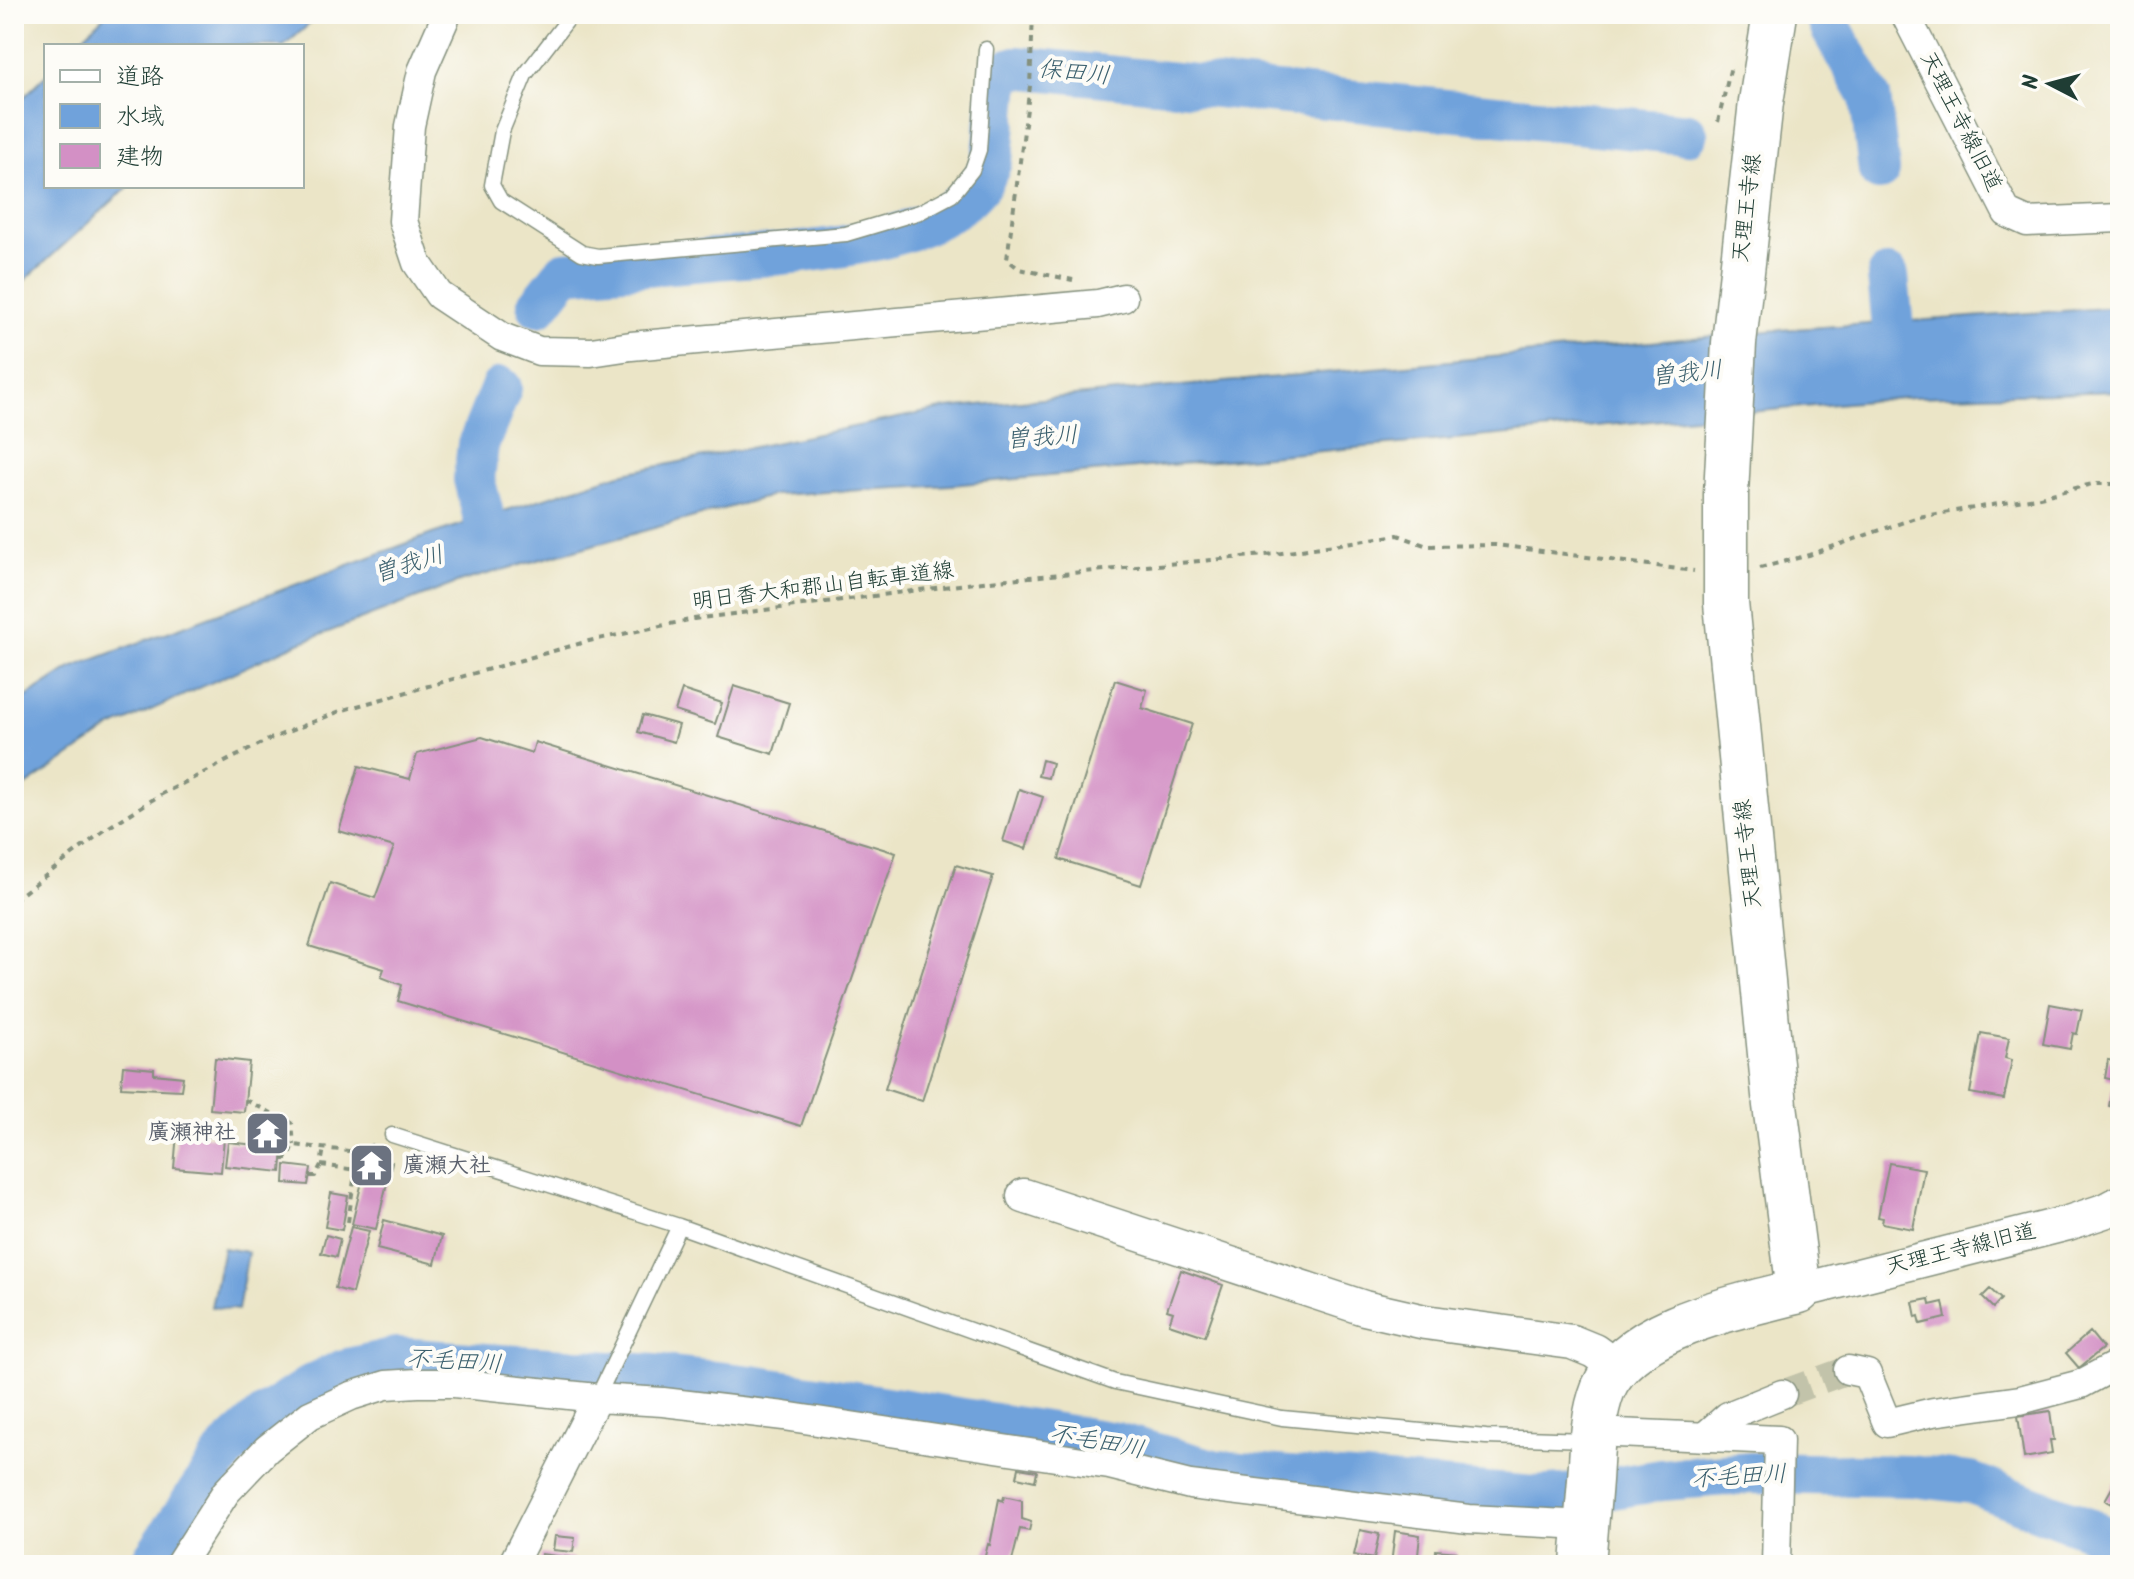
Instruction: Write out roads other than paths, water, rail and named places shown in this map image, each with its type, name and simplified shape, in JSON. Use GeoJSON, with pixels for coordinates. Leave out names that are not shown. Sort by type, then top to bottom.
{"type":"FeatureCollection","features":[{"type":"Feature","properties":{"kind":"main road","name":"天理王寺線"},"geometry":{"type":"LineString","coordinates":[[1775,14],[1761,102],[1734,343],[1726,494],[1726,603],[1775,1105],[1799,1291]]}},
{"type":"Feature","properties":{"kind":"main road"},"geometry":{"type":"LineString","coordinates":[[1589,1492],[1603,1390],[1616,1367],[1641,1346],[1696,1320],[1799,1291]]}},
{"type":"Feature","properties":{"kind":"street"},"geometry":{"type":"LineString","coordinates":[[447,14],[422,71],[410,126],[403,221],[417,263],[439,295],[502,337],[539,351],[591,352],[1098,304],[1123,298]]}},
{"type":"Feature","properties":{"kind":"street","name":"天理王寺線旧道"},"geometry":{"type":"LineString","coordinates":[[1905,14],[2007,213],[2027,222],[2120,218]]}},
{"type":"Feature","properties":{"kind":"street"},"geometry":{"type":"LineString","coordinates":[[1024,1196],[1364,1308],[1425,1322],[1572,1342],[1594,1351],[1616,1367]]}},
{"type":"Feature","properties":{"kind":"street","name":"天理王寺線旧道"},"geometry":{"type":"LineString","coordinates":[[1799,1291],[2068,1223],[2120,1203]]}},
{"type":"Feature","properties":{"kind":"street"},"geometry":{"type":"LineString","coordinates":[[1848,1370],[1867,1374],[1887,1423],[1933,1412],[2020,1400],[2081,1384],[2120,1363]]}},
{"type":"Feature","properties":{"kind":"street"},"geometry":{"type":"LineString","coordinates":[[179,1565],[226,1492],[267,1449],[310,1415],[351,1396],[386,1385],[454,1383],[784,1416],[1109,1465],[1190,1485],[1469,1519],[1589,1492],[1704,1437],[1728,1416],[1782,1394]]}},
{"type":"Feature","properties":{"kind":"street"},"geometry":{"type":"LineString","coordinates":[[512,1565],[597,1398]]}},
{"type":"Feature","properties":{"kind":"street"},"geometry":{"type":"LineString","coordinates":[[1704,1437],[1779,1440],[1776,1565]]}},
{"type":"Feature","properties":{"kind":"lane"},"geometry":{"type":"LineString","coordinates":[[572,14],[525,75],[502,131],[492,185],[501,201],[582,253],[598,256],[846,234],[920,212],[952,195],[972,170],[979,150],[986,49]]}},
{"type":"Feature","properties":{"kind":"lane"},"geometry":{"type":"LineString","coordinates":[[392,1135],[679,1226],[1115,1382],[1282,1418],[1486,1437],[1589,1492]]}},
{"type":"Feature","properties":{"kind":"lane"},"geometry":{"type":"LineString","coordinates":[[597,1398],[679,1226]]}},
{"type":"Feature","properties":{"kind":"water"},"geometry":{"type":"Polygon","coordinates":[[[106,14],[321,14],[286,44],[76,44],[106,14]]]}},
{"type":"Feature","properties":{"kind":"water"},"geometry":{"type":"Polygon","coordinates":[[[44,77],[44,188],[127,188],[14,290],[14,107],[44,77]]]}},
{"type":"Feature","properties":{"kind":"water","name":"曽我川"},"geometry":{"type":"Polygon","coordinates":[[[2120,307],[2120,391],[1913,397],[951,485],[774,495],[462,581],[294,645],[109,729],[14,794],[14,705],[71,668],[432,534],[620,474],[947,408],[1779,330],[2120,307]]]}},
{"type":"Feature","properties":{"kind":"water"},"geometry":{"type":"Polygon","coordinates":[[[223,1248],[248,1252],[238,1310],[211,1307],[223,1248]]]}},
{"type":"Feature","properties":{"kind":"waterway","name":"保田川"},"geometry":{"type":"LineString","coordinates":[[1826,14],[1870,97],[1879,170]]}},
{"type":"Feature","properties":{"kind":"waterway","name":"保田川"},"geometry":{"type":"LineString","coordinates":[[538,306],[565,272],[821,250],[859,244],[930,222],[959,205],[981,183],[992,156],[997,99],[1004,71],[1016,67],[1687,134]]}},
{"type":"Feature","properties":{"kind":"waterway","name":"保田川"},"geometry":{"type":"LineString","coordinates":[[1888,276],[1896,360]]}},
{"type":"Feature","properties":{"kind":"waterway","name":"保田川"},"geometry":{"type":"LineString","coordinates":[[490,542],[474,479],[478,445],[501,388]]}},
{"type":"Feature","properties":{"kind":"waterway","name":"不毛田川"},"geometry":{"type":"LineString","coordinates":[[149,1565],[226,1451],[265,1416],[312,1385],[344,1370],[396,1358],[655,1375],[752,1386],[1116,1443],[1217,1471],[1535,1497],[1576,1494],[1662,1480],[1752,1473],[1910,1476],[1971,1483],[2088,1528],[2120,1545]]}},
{"type":"Feature","properties":{"kind":"tunnel"},"geometry":{"type":"LineString","coordinates":[[1782,1394],[1848,1370]]}},
{"type":"Feature","properties":{"kind":"place","name":"廣瀬神社"},"geometry":{"type":"Point","coordinates":[267,1133]}},
{"type":"Feature","properties":{"kind":"place","name":"廣瀬大社"},"geometry":{"type":"Point","coordinates":[372,1166]}}]}
